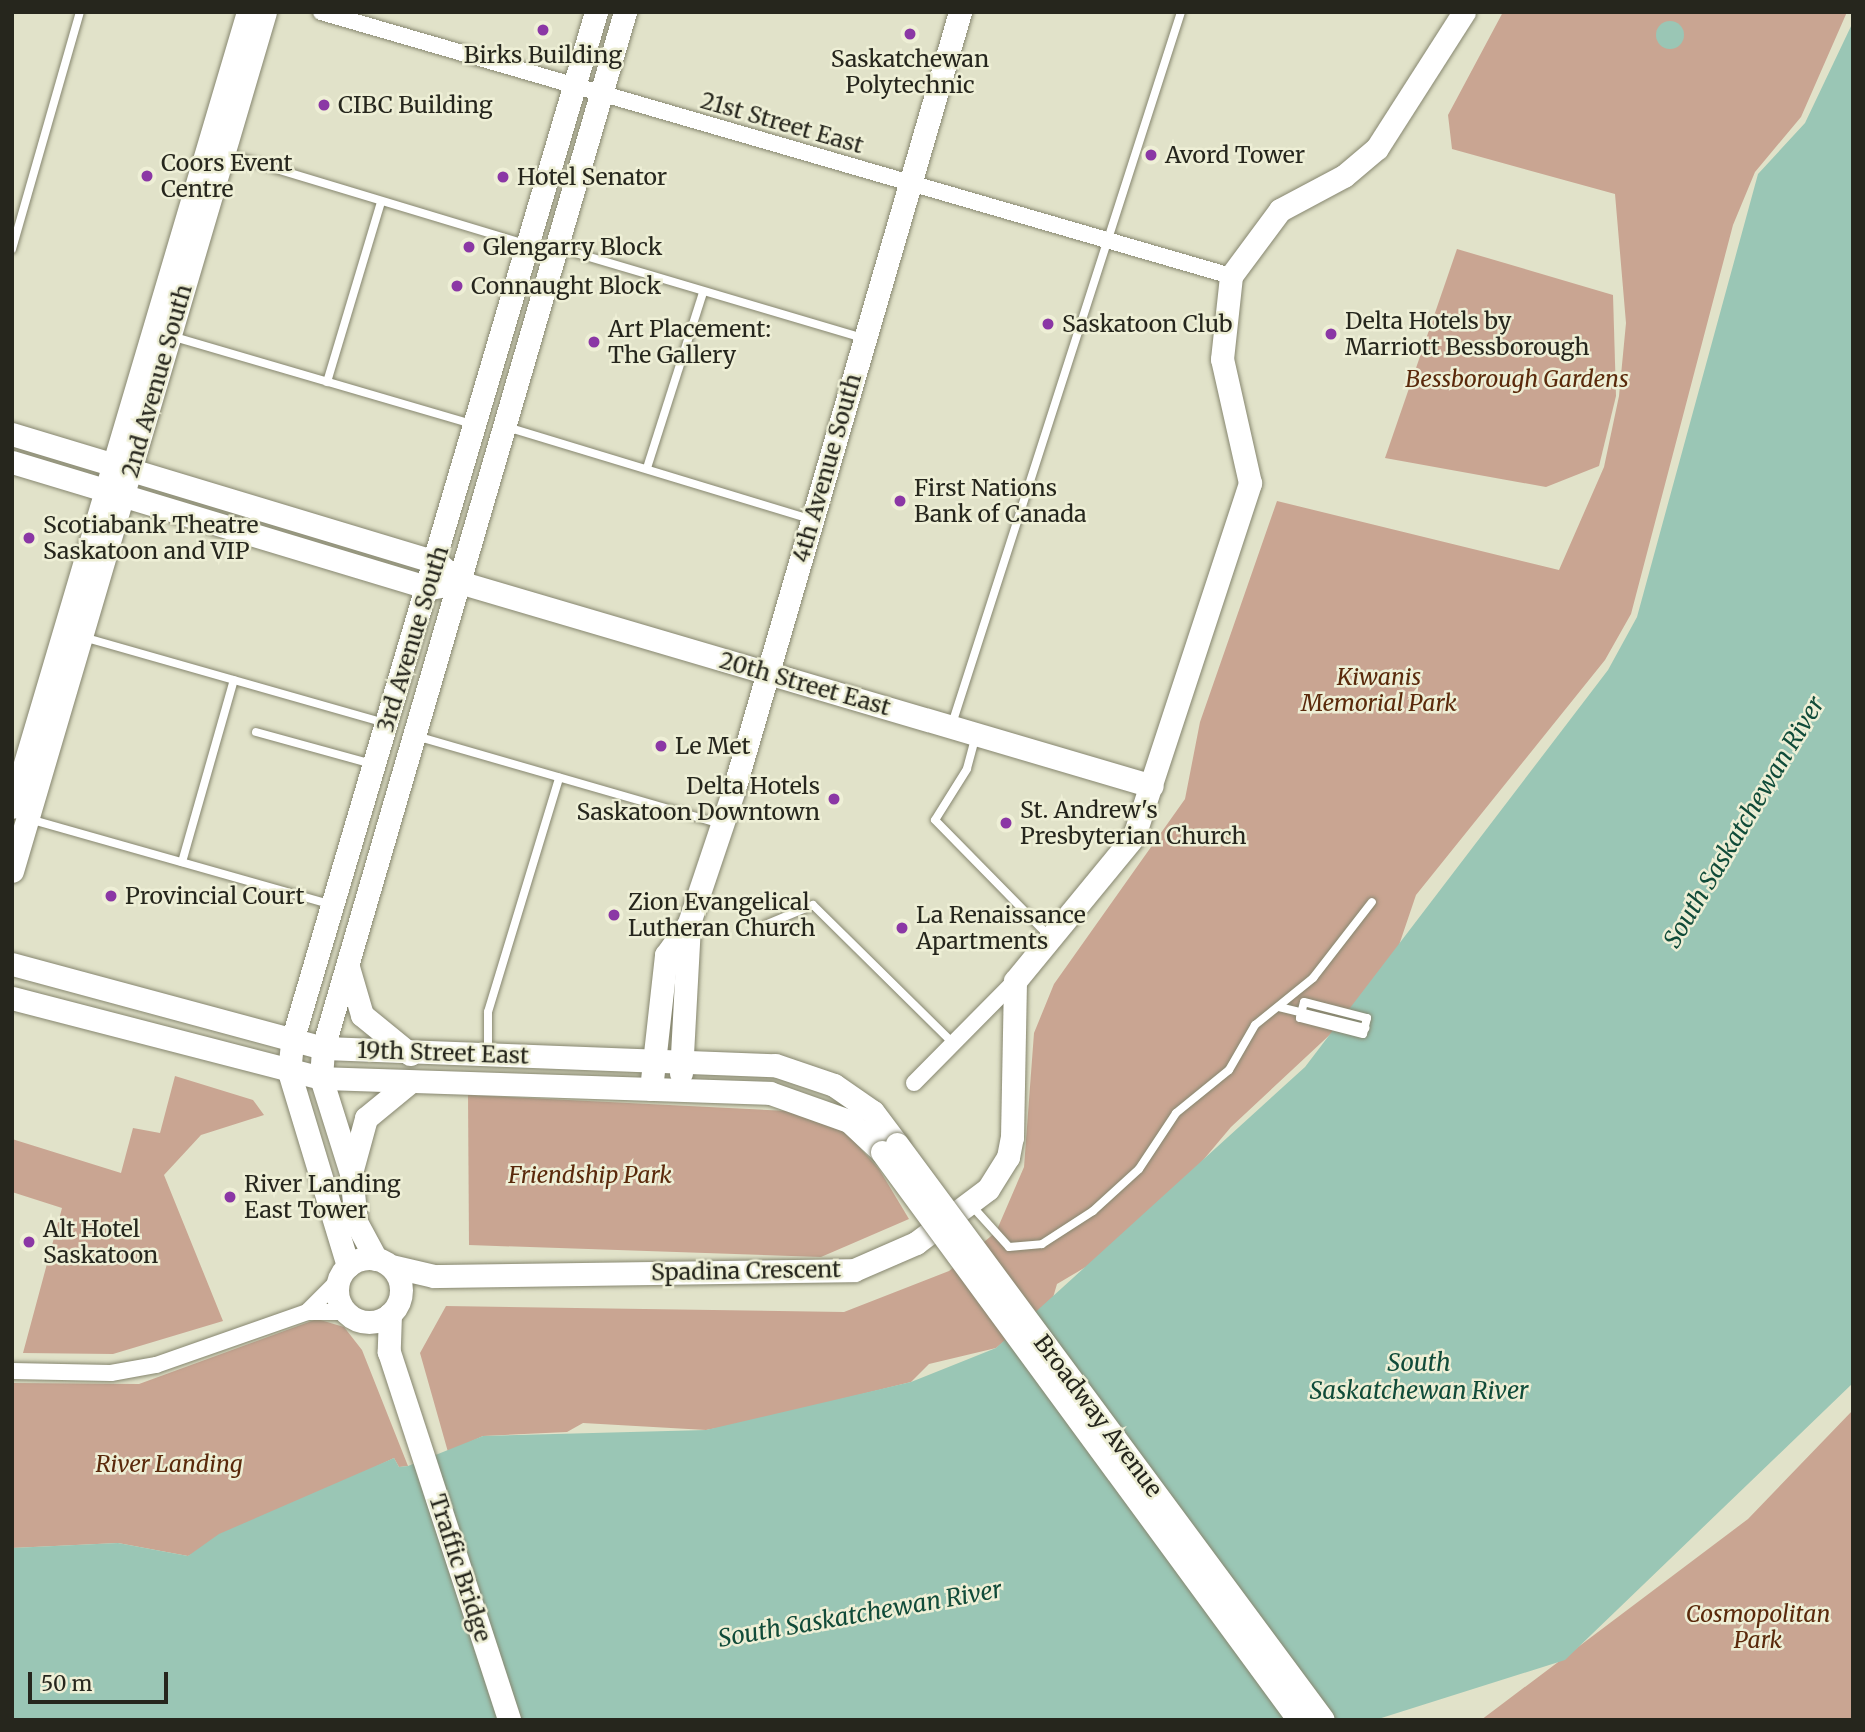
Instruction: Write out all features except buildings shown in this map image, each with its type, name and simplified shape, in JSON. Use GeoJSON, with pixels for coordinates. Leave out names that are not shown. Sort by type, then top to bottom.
{"type":"FeatureCollection","features":[{"type":"Feature","properties":{"kind":"main road","name":"2nd Avenue South"},"geometry":{"type":"LineString","coordinates":[[123,466],[248,12]]}},
{"type":"Feature","properties":{"kind":"main road","name":"2nd Avenue South"},"geometry":{"type":"LineString","coordinates":[[12,871],[20,813],[115,491],[170,335],[265,12]]}},
{"type":"Feature","properties":{"kind":"main road","name":"3rd Avenue South"},"geometry":{"type":"LineString","coordinates":[[354,1316],[289,1072],[292,1041],[329,904],[438,563],[596,12]]}},
{"type":"Feature","properties":{"kind":"main road","name":"3rd Avenue South"},"geometry":{"type":"LineString","coordinates":[[395,1308],[401,1285],[356,1222],[351,1173],[321,1078],[323,1048],[625,12]]}},
{"type":"Feature","properties":{"kind":"main road","name":"4th Avenue South"},"geometry":{"type":"LineString","coordinates":[[680,1090],[690,923],[723,825],[960,12]]}},
{"type":"Feature","properties":{"kind":"main road"},"geometry":{"type":"LineString","coordinates":[[1015,981],[1053,939],[1134,836],[1192,672],[1250,483],[1222,359],[1231,276],[1280,210],[1366,161],[1464,12]]}},
{"type":"Feature","properties":{"kind":"main road","name":"20th Street East"},"geometry":{"type":"LineString","coordinates":[[12,434],[438,563],[458,582],[1152,786]]}},
{"type":"Feature","properties":{"kind":"main road","name":"20th Street East"},"geometry":{"type":"LineString","coordinates":[[12,462],[430,588],[458,582]]}},
{"type":"Feature","properties":{"kind":"main road","name":"2nd Avenue South"},"geometry":{"type":"LineString","coordinates":[[20,813],[82,636],[115,491]]}},
{"type":"Feature","properties":{"kind":"main road","name":"4th Avenue South"},"geometry":{"type":"LineString","coordinates":[[651,1089],[652,1060],[666,955],[690,923]]}},
{"type":"Feature","properties":{"kind":"main road"},"geometry":{"type":"LineString","coordinates":[[347,960],[362,1015],[412,1056]]}},
{"type":"Feature","properties":{"kind":"main road","name":"19th Street East"},"geometry":{"type":"LineString","coordinates":[[12,964],[323,1048],[412,1056],[488,1055],[775,1065],[834,1085],[873,1112]]}},
{"type":"Feature","properties":{"kind":"main road","name":"Spadina Crescent"},"geometry":{"type":"LineString","coordinates":[[383,1262],[434,1276],[854,1270],[893,1256],[972,1206],[1000,1172],[1010,1147],[1015,981]]}},
{"type":"Feature","properties":{"kind":"main road","name":"19th Street East"},"geometry":{"type":"LineString","coordinates":[[12,998],[289,1072],[321,1078],[770,1093],[849,1121]]}},
{"type":"Feature","properties":{"kind":"main road"},"geometry":{"type":"LineString","coordinates":[[351,1173],[366,1118],[410,1082]]}},
{"type":"Feature","properties":{"kind":"main road","name":"Broadway Avenue"},"geometry":{"type":"LineString","coordinates":[[873,1112],[889,1148],[1299,1720]]}},
{"type":"Feature","properties":{"kind":"main road","name":"Broadway Avenue"},"geometry":{"type":"LineString","coordinates":[[849,1121],[889,1148],[1323,1720]]}},
{"type":"Feature","properties":{"kind":"main road"},"geometry":{"type":"LineString","coordinates":[[343,1273],[383,1262]]}},
{"type":"Feature","properties":{"kind":"main road"},"geometry":{"type":"LineString","coordinates":[[354,1316],[395,1308],[434,1276]]}},
{"type":"Feature","properties":{"kind":"main road"},"geometry":{"type":"LineString","coordinates":[[389,1352],[395,1308]]}},
{"type":"Feature","properties":{"kind":"main road"},"geometry":{"type":"LineString","coordinates":[[354,1316],[389,1352]]}},
{"type":"Feature","properties":{"kind":"main road","name":"Traffic Bridge"},"geometry":{"type":"LineString","coordinates":[[389,1352],[509,1720]]}},
{"type":"Feature","properties":{"kind":"street","name":"21st Street East"},"geometry":{"type":"LineString","coordinates":[[321,12],[1231,276]]}},
{"type":"Feature","properties":{"kind":"street"},"geometry":{"type":"LineString","coordinates":[[914,1083],[1015,981]]}},
{"type":"Feature","properties":{"kind":"street"},"geometry":{"type":"LineString","coordinates":[[307,1312],[343,1273]]}},
{"type":"Feature","properties":{"kind":"street"},"geometry":{"type":"LineString","coordinates":[[12,1371],[111,1373],[156,1365],[307,1312],[354,1316]]}},
{"type":"Feature","properties":{"kind":"lane"},"geometry":{"type":"LineString","coordinates":[[12,249],[80,12]]}},
{"type":"Feature","properties":{"kind":"lane"},"geometry":{"type":"LineString","coordinates":[[951,727],[1104,239],[1181,12]]}},
{"type":"Feature","properties":{"kind":"lane"},"geometry":{"type":"LineString","coordinates":[[224,153],[529,245]]}},
{"type":"Feature","properties":{"kind":"lane"},"geometry":{"type":"LineString","coordinates":[[327,382],[381,202]]}},
{"type":"Feature","properties":{"kind":"lane"},"geometry":{"type":"LineString","coordinates":[[556,247],[865,339]]}},
{"type":"Feature","properties":{"kind":"lane"},"geometry":{"type":"LineString","coordinates":[[647,468],[703,292]]}},
{"type":"Feature","properties":{"kind":"lane"},"geometry":{"type":"LineString","coordinates":[[170,335],[477,426]]}},
{"type":"Feature","properties":{"kind":"lane"},"geometry":{"type":"LineString","coordinates":[[504,426],[812,520]]}},
{"type":"Feature","properties":{"kind":"lane"},"geometry":{"type":"LineString","coordinates":[[82,636],[387,724]]}},
{"type":"Feature","properties":{"kind":"lane"},"geometry":{"type":"LineString","coordinates":[[182,862],[234,680]]}},
{"type":"Feature","properties":{"kind":"lane"},"geometry":{"type":"LineString","coordinates":[[256,732],[374,765]]}},
{"type":"Feature","properties":{"kind":"lane"},"geometry":{"type":"LineString","coordinates":[[976,735],[967,769],[935,820],[1053,939]]}},
{"type":"Feature","properties":{"kind":"lane"},"geometry":{"type":"LineString","coordinates":[[415,736],[723,825]]}},
{"type":"Feature","properties":{"kind":"lane"},"geometry":{"type":"LineString","coordinates":[[488,1055],[488,1012],[559,778]]}},
{"type":"Feature","properties":{"kind":"lane"},"geometry":{"type":"LineString","coordinates":[[20,813],[329,904]]}},
{"type":"Feature","properties":{"kind":"lane"},"geometry":{"type":"LineString","coordinates":[[972,1206],[1009,1247],[1042,1244],[1072,1224],[1139,1168],[1176,1113],[1229,1070],[1255,1025],[1313,978],[1372,902]]}},
{"type":"Feature","properties":{"kind":"lane"},"geometry":{"type":"LineString","coordinates":[[765,925],[813,905],[953,1043]]}},
{"type":"Feature","properties":{"kind":"lane"},"geometry":{"type":"LineString","coordinates":[[1304,1002],[1367,1018],[1363,1034],[1300,1018],[1302,1012],[1304,1002]]}},
{"type":"Feature","properties":{"kind":"lane"},"geometry":{"type":"LineString","coordinates":[[1279,1007],[1302,1012]]}},
{"type":"Feature","properties":{"kind":"green space","name":"Kiwanis Memorial Park"},"geometry":{"type":"Polygon","coordinates":[[[1503,12],[1847,12],[1801,117],[1755,172],[1733,225],[1631,614],[1605,660],[1416,895],[1396,954],[1336,1029],[1231,1127],[1167,1203],[1101,1258],[1057,1284],[1052,1301],[996,1348],[929,1364],[911,1382],[745,1423],[706,1430],[583,1423],[567,1432],[483,1436],[448,1452],[420,1353],[446,1306],[844,1312],[949,1271],[996,1232],[1024,1167],[1034,1033],[1054,984],[1185,799],[1200,722],[1277,501],[1559,570],[1604,467],[1619,396],[1626,323],[1615,194],[1452,149],[1448,115],[1503,12]]]}},
{"type":"Feature","properties":{"kind":"green space","name":"Bessborough Gardens"},"geometry":{"type":"Polygon","coordinates":[[[1457,249],[1613,295],[1616,396],[1599,466],[1546,487],[1385,458],[1457,249]]]}},
{"type":"Feature","properties":{"kind":"green space"},"geometry":{"type":"Polygon","coordinates":[[[175,1076],[253,1100],[264,1115],[201,1135],[164,1175],[223,1321],[113,1354],[23,1353],[62,1208],[12,1192],[12,1139],[121,1173],[133,1128],[160,1133],[175,1076]]]}},
{"type":"Feature","properties":{"kind":"green space","name":"Friendship Park"},"geometry":{"type":"Polygon","coordinates":[[[468,1095],[808,1112],[843,1129],[879,1169],[909,1219],[821,1257],[469,1245],[468,1095]]]}},
{"type":"Feature","properties":{"kind":"green space","name":"River Landing"},"geometry":{"type":"Polygon","coordinates":[[[317,1319],[344,1327],[362,1350],[408,1466],[399,1467],[394,1458],[188,1556],[118,1543],[12,1548],[12,1383],[139,1384],[317,1319]]]}},
{"type":"Feature","properties":{"kind":"green space","name":"Cosmopolitan Park"},"geometry":{"type":"Polygon","coordinates":[[[1853,1410],[1853,1720],[1481,1720],[1748,1519],[1853,1410]]]}},
{"type":"Feature","properties":{"kind":"water"},"geometry":{"type":"Polygon","coordinates":[[[1670,21],[1680,25],[1684,35],[1680,45],[1670,49],[1660,45],[1656,35],[1660,25],[1670,21]]]}},
{"type":"Feature","properties":{"kind":"water","name":"South Saskatchewan River"},"geometry":{"type":"Polygon","coordinates":[[[1853,22],[1853,1383],[1565,1660],[1375,1720],[12,1720],[12,1548],[118,1543],[188,1556],[219,1534],[394,1458],[399,1467],[408,1466],[483,1436],[706,1430],[911,1382],[996,1348],[1305,1067],[1608,670],[1637,617],[1758,174],[1805,123],[1853,22]]]}},
{"type":"Feature","properties":{"kind":"place","name":"Birks Building"},"geometry":{"type":"Point","coordinates":[543,30]}},
{"type":"Feature","properties":{"kind":"place","name":"Saskatchewan Polytechnic"},"geometry":{"type":"Point","coordinates":[910,34]}},
{"type":"Feature","properties":{"kind":"place","name":"CIBC Building"},"geometry":{"type":"Point","coordinates":[324,105]}},
{"type":"Feature","properties":{"kind":"place","name":"Avord Tower"},"geometry":{"type":"Point","coordinates":[1151,155]}},
{"type":"Feature","properties":{"kind":"place","name":"Coors Event Centre"},"geometry":{"type":"Point","coordinates":[147,176]}},
{"type":"Feature","properties":{"kind":"place","name":"Hotel Senator"},"geometry":{"type":"Point","coordinates":[503,177]}},
{"type":"Feature","properties":{"kind":"place","name":"Glengarry Block"},"geometry":{"type":"Point","coordinates":[469,247]}},
{"type":"Feature","properties":{"kind":"place","name":"Connaught Block"},"geometry":{"type":"Point","coordinates":[457,286]}},
{"type":"Feature","properties":{"kind":"place","name":"Saskatoon Club"},"geometry":{"type":"Point","coordinates":[1048,324]}},
{"type":"Feature","properties":{"kind":"place","name":"Delta Hotels by Marriott Bessborough"},"geometry":{"type":"Point","coordinates":[1331,334]}},
{"type":"Feature","properties":{"kind":"place","name":"Art Placement: The Gallery"},"geometry":{"type":"Point","coordinates":[594,342]}},
{"type":"Feature","properties":{"kind":"place","name":"First Nations Bank of Canada"},"geometry":{"type":"Point","coordinates":[900,501]}},
{"type":"Feature","properties":{"kind":"place","name":"Scotiabank Theatre Saskatoon and VIP"},"geometry":{"type":"Point","coordinates":[29,538]}},
{"type":"Feature","properties":{"kind":"place","name":"Le Met"},"geometry":{"type":"Point","coordinates":[661,746]}},
{"type":"Feature","properties":{"kind":"place","name":"Delta Hotels Saskatoon Downtown"},"geometry":{"type":"Point","coordinates":[834,799]}},
{"type":"Feature","properties":{"kind":"place","name":"St. Andrew's Presbyterian Church"},"geometry":{"type":"Point","coordinates":[1006,823]}},
{"type":"Feature","properties":{"kind":"place","name":"Provincial Court"},"geometry":{"type":"Point","coordinates":[111,896]}},
{"type":"Feature","properties":{"kind":"place","name":"Zion Evangelical Lutheran Church"},"geometry":{"type":"Point","coordinates":[614,915]}},
{"type":"Feature","properties":{"kind":"place","name":"La Renaissance Apartments"},"geometry":{"type":"Point","coordinates":[902,928]}},
{"type":"Feature","properties":{"kind":"place","name":"River Landing East Tower"},"geometry":{"type":"Point","coordinates":[230,1197]}},
{"type":"Feature","properties":{"kind":"place","name":"Alt Hotel Saskatoon"},"geometry":{"type":"Point","coordinates":[29,1242]}}]}
